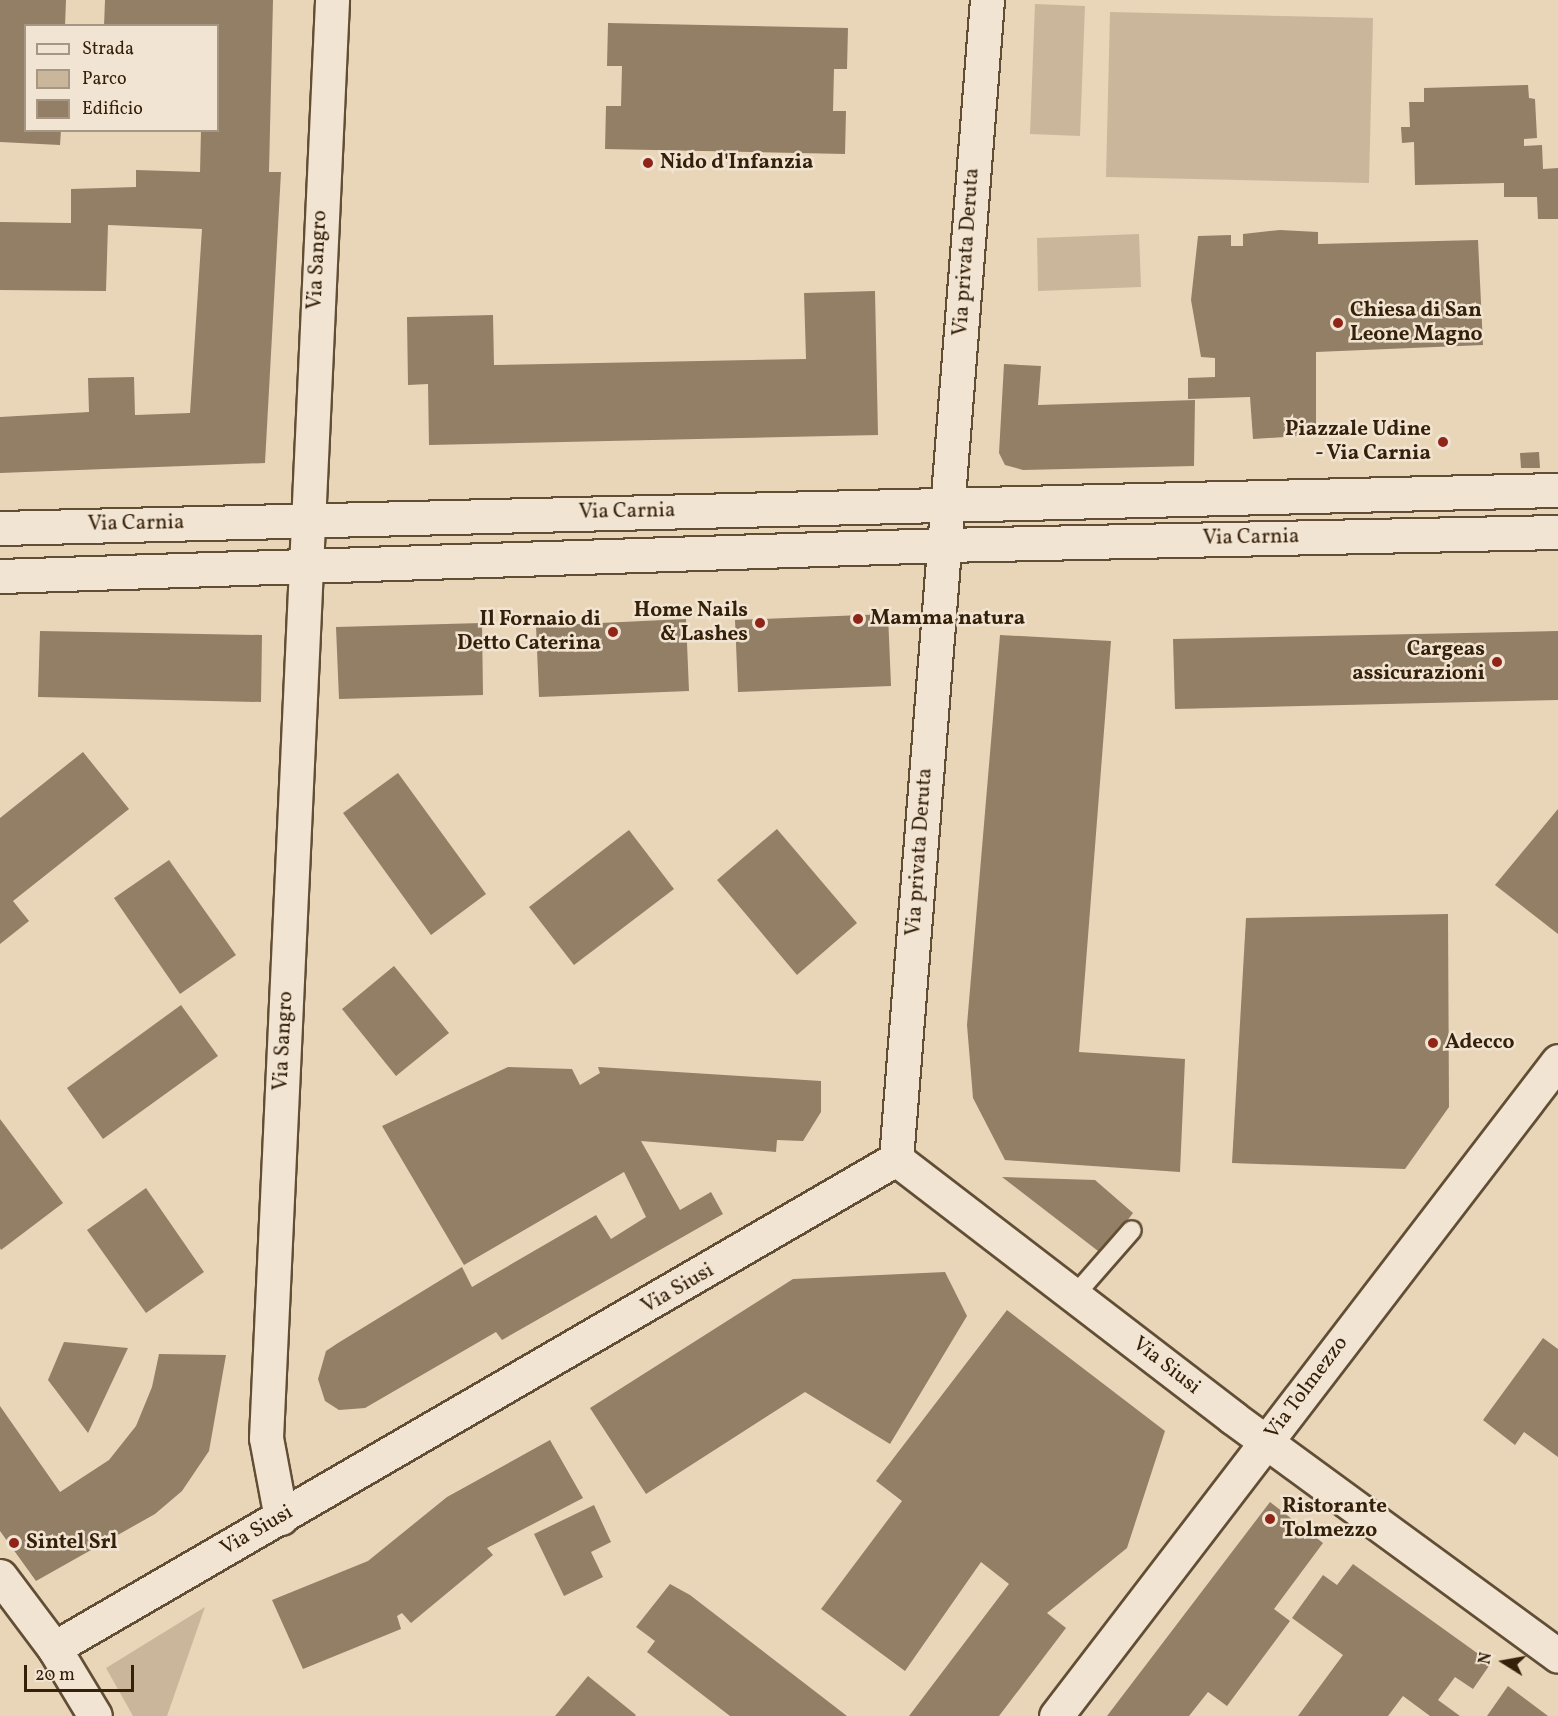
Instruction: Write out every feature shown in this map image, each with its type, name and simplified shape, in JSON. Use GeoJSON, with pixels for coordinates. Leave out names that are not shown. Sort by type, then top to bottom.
{"type":"FeatureCollection","features":[{"type":"Feature","properties":{"kind":"street","name":"Via Sangro"},"geometry":{"type":"LineString","coordinates":[[307,520],[332,0]]}},
{"type":"Feature","properties":{"kind":"street","name":"Via privata Deruta"},"geometry":{"type":"LineString","coordinates":[[947,505],[987,0]]}},
{"type":"Feature","properties":{"kind":"street","name":"Via Carnia"},"geometry":{"type":"LineString","coordinates":[[0,528],[1558,490]]}},
{"type":"Feature","properties":{"kind":"street"},"geometry":{"type":"LineString","coordinates":[[943,544],[947,505]]}},
{"type":"Feature","properties":{"kind":"street"},"geometry":{"type":"LineString","coordinates":[[307,520],[307,564]]}},
{"type":"Feature","properties":{"kind":"street","name":"Via Carnia"},"geometry":{"type":"LineString","coordinates":[[0,576],[943,544],[1558,532]]}},
{"type":"Feature","properties":{"kind":"street","name":"Via privata Deruta"},"geometry":{"type":"LineString","coordinates":[[896,1159],[943,544]]}},
{"type":"Feature","properties":{"kind":"street","name":"Via Sangro"},"geometry":{"type":"LineString","coordinates":[[281,1518],[266,1438],[307,564]]}},
{"type":"Feature","properties":{"kind":"street","name":"Via Tolmezzo"},"geometry":{"type":"LineString","coordinates":[[1056,1716],[1558,1061]]}},
{"type":"Feature","properties":{"kind":"street","name":"Via Siusi"},"geometry":{"type":"LineString","coordinates":[[54,1648],[896,1159],[1266,1442],[1558,1656]]}},
{"type":"Feature","properties":{"kind":"street"},"geometry":{"type":"LineString","coordinates":[[0,1576],[54,1648],[95,1716]]}},
{"type":"Feature","properties":{"kind":"lane"},"geometry":{"type":"LineString","coordinates":[[1075,1295],[1132,1230]]}},
{"type":"Feature","properties":{"kind":"green space"},"geometry":{"type":"Polygon","coordinates":[[[1035,4],[1085,6],[1080,136],[1030,134],[1035,4]]]}},
{"type":"Feature","properties":{"kind":"green space"},"geometry":{"type":"Polygon","coordinates":[[[1110,12],[1373,18],[1369,183],[1106,177],[1110,12]]]}},
{"type":"Feature","properties":{"kind":"green space"},"geometry":{"type":"Polygon","coordinates":[[[1139,234],[1141,287],[1038,291],[1037,238],[1139,234]]]}},
{"type":"Feature","properties":{"kind":"green space"},"geometry":{"type":"Polygon","coordinates":[[[205,1607],[167,1716],[133,1716],[106,1668],[205,1607]]]}},
{"type":"Feature","properties":{"kind":"building"},"geometry":{"type":"Polygon","coordinates":[[[0,0],[66,0],[65,24],[24,24],[24,132],[61,132],[60,145],[0,142],[0,0]]]}},
{"type":"Feature","properties":{"kind":"building"},"geometry":{"type":"Polygon","coordinates":[[[105,0],[273,0],[269,172],[281,172],[265,463],[0,473],[0,417],[89,412],[88,378],[134,377],[135,415],[190,413],[202,229],[108,225],[106,291],[0,290],[0,222],[71,223],[71,189],[136,187],[136,170],[200,172],[201,132],[219,132],[219,24],[104,24],[105,0]]]}},
{"type":"Feature","properties":{"kind":"building"},"geometry":{"type":"Polygon","coordinates":[[[608,23],[848,28],[847,69],[834,69],[833,111],[846,111],[845,154],[605,149],[606,106],[621,106],[622,66],[607,66],[608,23]]]}},
{"type":"Feature","properties":{"kind":"building"},"geometry":{"type":"Polygon","coordinates":[[[1528,85],[1529,98],[1535,99],[1537,138],[1524,139],[1524,146],[1542,145],[1543,169],[1558,168],[1558,219],[1538,219],[1537,197],[1504,197],[1504,183],[1415,185],[1414,142],[1402,143],[1401,127],[1410,127],[1409,102],[1424,102],[1424,88],[1528,85]]]}},
{"type":"Feature","properties":{"kind":"building","name":"Chiesa di San Leone Magno"},"geometry":{"type":"Polygon","coordinates":[[[1280,230],[1318,232],[1318,244],[1478,240],[1483,345],[1316,352],[1316,435],[1253,439],[1250,397],[1188,399],[1188,378],[1215,377],[1215,358],[1201,357],[1191,300],[1198,236],[1231,235],[1231,246],[1243,246],[1243,234],[1280,230]]]}},
{"type":"Feature","properties":{"kind":"building"},"geometry":{"type":"Polygon","coordinates":[[[875,291],[878,435],[429,445],[428,384],[408,385],[407,317],[493,315],[494,365],[806,359],[804,293],[875,291]]]}},
{"type":"Feature","properties":{"kind":"building"},"geometry":{"type":"Polygon","coordinates":[[[1004,364],[1041,366],[1038,405],[1195,400],[1194,466],[1023,470],[1005,465],[999,453],[1004,364]]]}},
{"type":"Feature","properties":{"kind":"building"},"geometry":{"type":"Polygon","coordinates":[[[1539,452],[1540,468],[1521,468],[1520,453],[1539,452]]]}},
{"type":"Feature","properties":{"kind":"building"},"geometry":{"type":"Polygon","coordinates":[[[888,614],[891,686],[738,692],[735,620],[888,614]]]}},
{"type":"Feature","properties":{"kind":"building"},"geometry":{"type":"Polygon","coordinates":[[[686,619],[689,691],[539,697],[536,626],[686,619]]]}},
{"type":"Feature","properties":{"kind":"building"},"geometry":{"type":"Polygon","coordinates":[[[482,623],[483,695],[339,699],[336,627],[482,623]]]}},
{"type":"Feature","properties":{"kind":"building"},"geometry":{"type":"Polygon","coordinates":[[[40,631],[262,635],[261,702],[38,697],[40,631]]]}},
{"type":"Feature","properties":{"kind":"building"},"geometry":{"type":"Polygon","coordinates":[[[1558,631],[1558,700],[1175,709],[1173,639],[1558,631]]]}},
{"type":"Feature","properties":{"kind":"building"},"geometry":{"type":"Polygon","coordinates":[[[1000,635],[1111,641],[1079,1052],[1185,1059],[1180,1172],[1005,1160],[973,1098],[967,1025],[1000,635]]]}},
{"type":"Feature","properties":{"kind":"building"},"geometry":{"type":"Polygon","coordinates":[[[83,752],[129,809],[13,901],[29,921],[0,944],[0,818],[83,752]]]}},
{"type":"Feature","properties":{"kind":"building"},"geometry":{"type":"Polygon","coordinates":[[[398,773],[486,894],[431,935],[343,813],[398,773]]]}},
{"type":"Feature","properties":{"kind":"building"},"geometry":{"type":"Polygon","coordinates":[[[1558,809],[1558,934],[1495,885],[1558,809]]]}},
{"type":"Feature","properties":{"kind":"building"},"geometry":{"type":"Polygon","coordinates":[[[777,829],[857,923],[797,975],[717,880],[777,829]]]}},
{"type":"Feature","properties":{"kind":"building"},"geometry":{"type":"Polygon","coordinates":[[[629,830],[674,889],[574,965],[529,907],[629,830]]]}},
{"type":"Feature","properties":{"kind":"building"},"geometry":{"type":"Polygon","coordinates":[[[169,860],[236,955],[180,994],[114,898],[169,860]]]}},
{"type":"Feature","properties":{"kind":"building"},"geometry":{"type":"Polygon","coordinates":[[[1448,914],[1449,1107],[1405,1169],[1232,1163],[1246,918],[1448,914]]]}},
{"type":"Feature","properties":{"kind":"building"},"geometry":{"type":"Polygon","coordinates":[[[394,966],[449,1033],[396,1076],[342,1009],[394,966]]]}},
{"type":"Feature","properties":{"kind":"building"},"geometry":{"type":"Polygon","coordinates":[[[181,1005],[218,1056],[103,1139],[67,1088],[181,1005]]]}},
{"type":"Feature","properties":{"kind":"building"},"geometry":{"type":"Polygon","coordinates":[[[508,1067],[572,1069],[580,1085],[600,1073],[598,1067],[821,1081],[821,1112],[803,1141],[777,1140],[776,1152],[641,1141],[680,1210],[711,1192],[723,1214],[502,1340],[496,1332],[365,1408],[339,1410],[325,1401],[318,1379],[326,1351],[338,1343],[462,1267],[472,1287],[596,1215],[611,1239],[646,1217],[624,1172],[464,1265],[382,1126],[508,1067]]]}},
{"type":"Feature","properties":{"kind":"building"},"geometry":{"type":"Polygon","coordinates":[[[0,1119],[63,1203],[1,1250],[0,1248],[0,1119]]]}},
{"type":"Feature","properties":{"kind":"building"},"geometry":{"type":"Polygon","coordinates":[[[1002,1177],[1095,1180],[1133,1213],[1102,1254],[1002,1177]]]}},
{"type":"Feature","properties":{"kind":"building"},"geometry":{"type":"Polygon","coordinates":[[[146,1188],[204,1272],[146,1313],[87,1230],[146,1188]]]}},
{"type":"Feature","properties":{"kind":"building"},"geometry":{"type":"Polygon","coordinates":[[[945,1272],[967,1316],[890,1444],[805,1392],[646,1494],[590,1408],[793,1279],[945,1272]]]}},
{"type":"Feature","properties":{"kind":"building"},"geometry":{"type":"Polygon","coordinates":[[[1007,1310],[1165,1431],[1127,1548],[1047,1613],[1066,1628],[999,1716],[909,1716],[1009,1584],[981,1562],[905,1671],[821,1609],[902,1501],[876,1481],[1007,1310]]]}},
{"type":"Feature","properties":{"kind":"building"},"geometry":{"type":"Polygon","coordinates":[[[1543,1338],[1558,1349],[1558,1457],[1524,1432],[1515,1445],[1483,1420],[1543,1338]]]}},
{"type":"Feature","properties":{"kind":"building"},"geometry":{"type":"Polygon","coordinates":[[[64,1342],[128,1348],[88,1433],[48,1380],[64,1342]]]}},
{"type":"Feature","properties":{"kind":"building"},"geometry":{"type":"Polygon","coordinates":[[[159,1354],[226,1355],[209,1451],[182,1491],[155,1514],[36,1581],[0,1531],[0,1406],[60,1492],[109,1460],[136,1426],[152,1387],[159,1354]]]}},
{"type":"Feature","properties":{"kind":"building"},"geometry":{"type":"Polygon","coordinates":[[[550,1440],[583,1498],[487,1548],[493,1555],[411,1623],[402,1613],[397,1616],[401,1629],[303,1669],[272,1600],[368,1561],[447,1497],[550,1440]]]}},
{"type":"Feature","properties":{"kind":"building"},"geometry":{"type":"Polygon","coordinates":[[[1270,1502],[1323,1543],[1274,1609],[1290,1621],[1227,1706],[1208,1692],[1189,1716],[1107,1716],[1270,1502]]]}},
{"type":"Feature","properties":{"kind":"building"},"geometry":{"type":"Polygon","coordinates":[[[594,1505],[611,1542],[591,1552],[603,1577],[564,1596],[534,1534],[594,1505]]]}},
{"type":"Feature","properties":{"kind":"building"},"geometry":{"type":"Polygon","coordinates":[[[1353,1564],[1491,1663],[1473,1689],[1455,1677],[1438,1700],[1460,1716],[1430,1716],[1403,1696],[1388,1716],[1298,1716],[1343,1655],[1292,1618],[1323,1575],[1337,1585],[1353,1564]]]}},
{"type":"Feature","properties":{"kind":"building"},"geometry":{"type":"Polygon","coordinates":[[[670,1584],[690,1595],[847,1716],[730,1716],[647,1652],[655,1641],[636,1627],[670,1584]]]}},
{"type":"Feature","properties":{"kind":"building"},"geometry":{"type":"Polygon","coordinates":[[[588,1676],[636,1715],[555,1716],[588,1676]]]}},
{"type":"Feature","properties":{"kind":"building"},"geometry":{"type":"Polygon","coordinates":[[[1508,1686],[1548,1716],[1487,1716],[1508,1686]]]}},
{"type":"Feature","properties":{"kind":"place","name":"Nido d'Infanzia"},"geometry":{"type":"Point","coordinates":[648,163]}},
{"type":"Feature","properties":{"kind":"place","name":"Chiesa di San Leone Magno"},"geometry":{"type":"Point","coordinates":[1338,323]}},
{"type":"Feature","properties":{"kind":"place","name":"Piazzale Udine - Via Carnia"},"geometry":{"type":"Point","coordinates":[1443,442]}},
{"type":"Feature","properties":{"kind":"place","name":"Mamma natura"},"geometry":{"type":"Point","coordinates":[858,619]}},
{"type":"Feature","properties":{"kind":"place","name":"Home Nails & Lashes"},"geometry":{"type":"Point","coordinates":[760,623]}},
{"type":"Feature","properties":{"kind":"place","name":"Il Fornaio di Detto Caterina"},"geometry":{"type":"Point","coordinates":[613,632]}},
{"type":"Feature","properties":{"kind":"place","name":"Cargeas assicurazioni"},"geometry":{"type":"Point","coordinates":[1497,662]}},
{"type":"Feature","properties":{"kind":"place","name":"Adecco"},"geometry":{"type":"Point","coordinates":[1433,1043]}},
{"type":"Feature","properties":{"kind":"place","name":"Ristorante Tolmezzo"},"geometry":{"type":"Point","coordinates":[1270,1519]}},
{"type":"Feature","properties":{"kind":"place","name":"Sintel Srl"},"geometry":{"type":"Point","coordinates":[14,1543]}}]}
